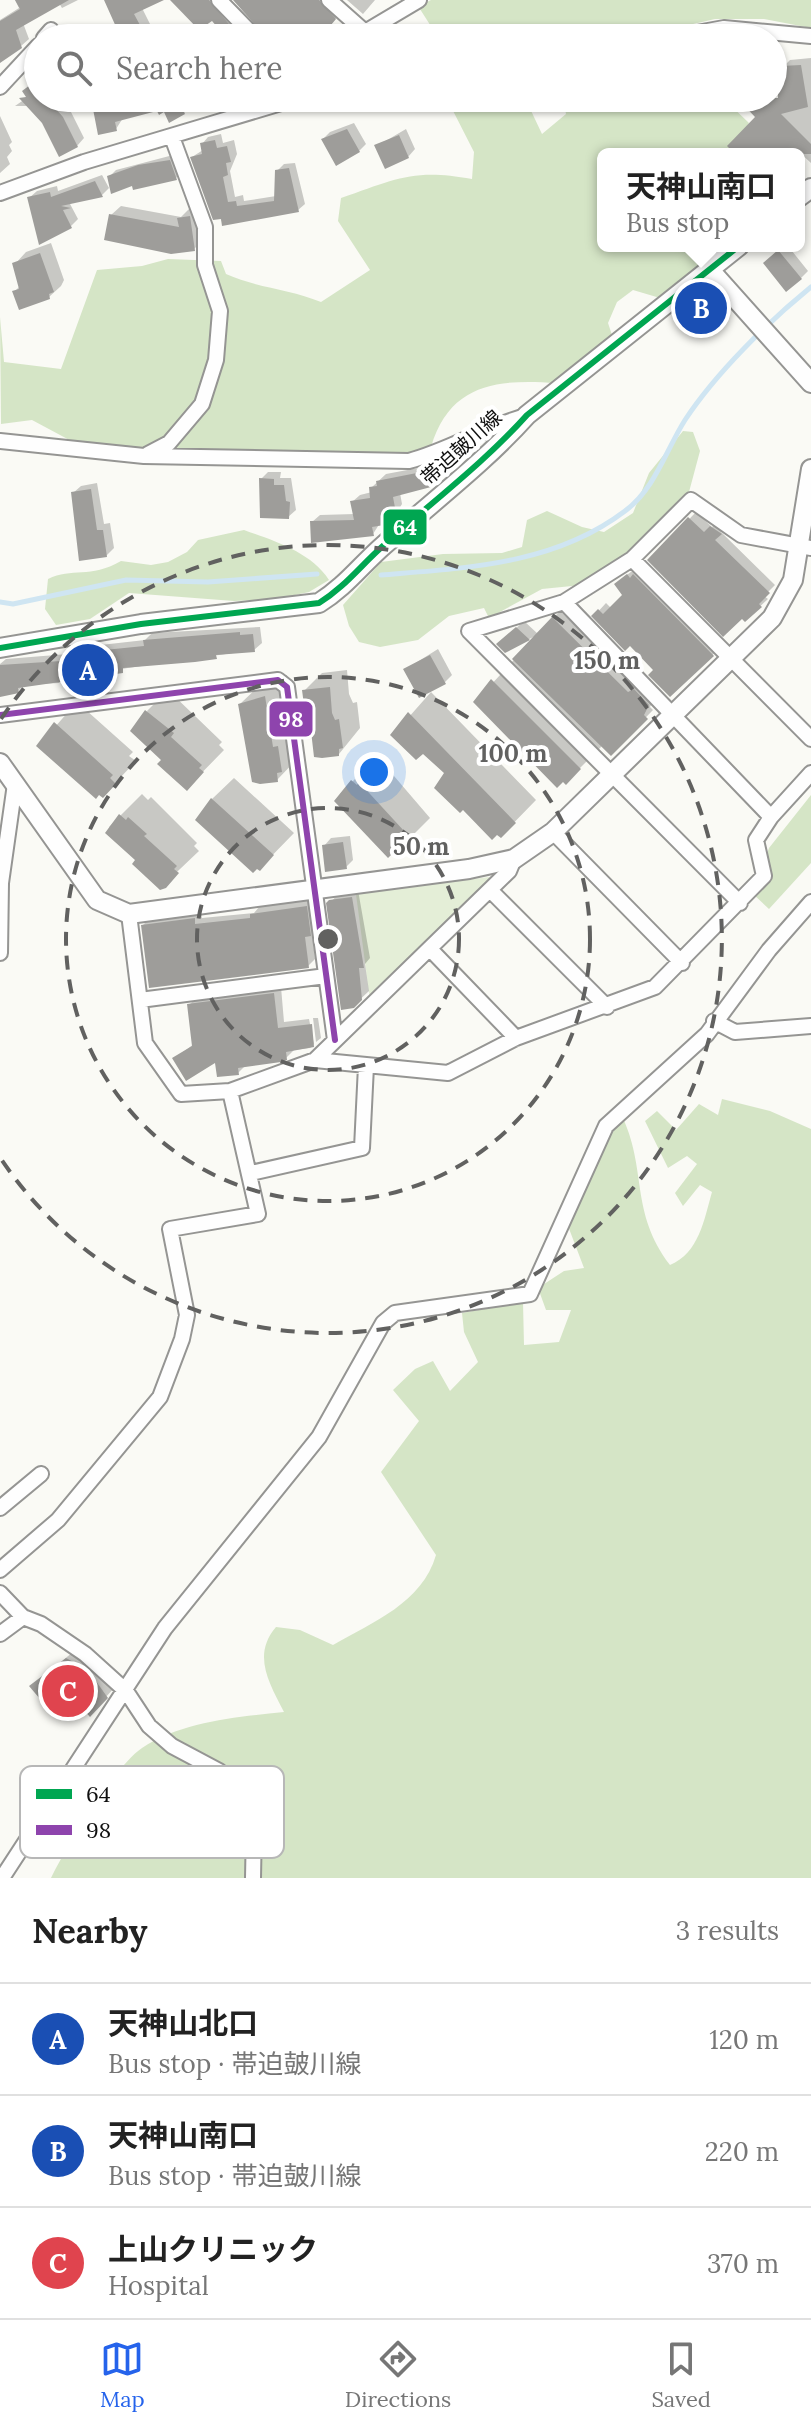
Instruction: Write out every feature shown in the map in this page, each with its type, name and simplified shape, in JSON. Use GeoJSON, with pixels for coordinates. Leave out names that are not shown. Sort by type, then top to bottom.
{"type":"FeatureCollection","features":[{"type":"Feature","properties":{"kind":"street"},"geometry":{"type":"LineString","coordinates":[[219,0],[242,24]]}},
{"type":"Feature","properties":{"kind":"street"},"geometry":{"type":"LineString","coordinates":[[329,0],[350,24]]}},
{"type":"Feature","properties":{"kind":"street"},"geometry":{"type":"LineString","coordinates":[[379,24],[419,0]]}},
{"type":"Feature","properties":{"kind":"street"},"geometry":{"type":"LineString","coordinates":[[787,33],[811,36]]}},
{"type":"Feature","properties":{"kind":"street"},"geometry":{"type":"LineString","coordinates":[[0,87],[24,61]]}},
{"type":"Feature","properties":{"kind":"street"},"geometry":{"type":"LineString","coordinates":[[0,193],[84,162],[250,112]]}},
{"type":"Feature","properties":{"kind":"street"},"geometry":{"type":"LineString","coordinates":[[144,456],[169,443],[202,404],[216,360],[220,311],[205,265],[205,227],[172,137]]}},
{"type":"Feature","properties":{"kind":"street","name":"帯迫皷川線"},"geometry":{"type":"LineString","coordinates":[[0,648],[141,624],[319,603],[342,588],[380,548],[503,442],[527,415],[732,252]]}},
{"type":"Feature","properties":{"kind":"street"},"geometry":{"type":"LineString","coordinates":[[710,270],[811,383]]}},
{"type":"Feature","properties":{"kind":"street"},"geometry":{"type":"LineString","coordinates":[[0,441],[144,456],[409,461],[439,453],[492,426],[527,415]]}},
{"type":"Feature","properties":{"kind":"street"},"geometry":{"type":"LineString","coordinates":[[0,763],[97,900],[129,914],[469,869],[514,859],[553,832],[772,618],[793,580],[805,546],[811,469]]}},
{"type":"Feature","properties":{"kind":"street"},"geometry":{"type":"LineString","coordinates":[[740,903],[469,631],[564,602],[632,559],[691,500],[741,535],[805,546]]}},
{"type":"Feature","properties":{"kind":"street"},"geometry":{"type":"LineString","coordinates":[[632,559],[811,739]]}},
{"type":"Feature","properties":{"kind":"street"},"geometry":{"type":"LineString","coordinates":[[564,602],[771,817]]}},
{"type":"Feature","properties":{"kind":"street"},"geometry":{"type":"LineString","coordinates":[[0,715],[278,680],[287,687],[335,1040]]}},
{"type":"Feature","properties":{"kind":"street"},"geometry":{"type":"LineString","coordinates":[[315,1060],[448,1073],[516,1038],[655,987],[682,963],[764,876],[756,840],[771,817],[811,773]]}},
{"type":"Feature","properties":{"kind":"street"},"geometry":{"type":"LineString","coordinates":[[0,953],[1,883],[15,784]]}},
{"type":"Feature","properties":{"kind":"street"},"geometry":{"type":"LineString","coordinates":[[553,832],[682,963]]}},
{"type":"Feature","properties":{"kind":"street"},"geometry":{"type":"LineString","coordinates":[[129,914],[145,1043],[181,1094],[230,1091],[315,1060],[431,950],[509,871],[514,859]]}},
{"type":"Feature","properties":{"kind":"street"},"geometry":{"type":"LineString","coordinates":[[490,890],[607,1007]]}},
{"type":"Feature","properties":{"kind":"street"},"geometry":{"type":"LineString","coordinates":[[74,1766],[165,1628],[319,1437],[383,1323],[395,1313],[530,1294],[606,1126],[696,1044],[811,902]]}},
{"type":"Feature","properties":{"kind":"street"},"geometry":{"type":"LineString","coordinates":[[431,950],[516,1038]]}},
{"type":"Feature","properties":{"kind":"street"},"geometry":{"type":"LineString","coordinates":[[140,1000],[326,976]]}},
{"type":"Feature","properties":{"kind":"street"},"geometry":{"type":"LineString","coordinates":[[714,1021],[735,1032],[811,1026]]}},
{"type":"Feature","properties":{"kind":"street"},"geometry":{"type":"LineString","coordinates":[[251,1173],[362,1148],[366,1066]]}},
{"type":"Feature","properties":{"kind":"street"},"geometry":{"type":"LineString","coordinates":[[0,1570],[58,1520],[160,1397],[182,1339],[187,1315],[170,1229],[258,1214],[230,1091]]}},
{"type":"Feature","properties":{"kind":"street"},"geometry":{"type":"LineString","coordinates":[[0,1508],[41,1474]]}},
{"type":"Feature","properties":{"kind":"street"},"geometry":{"type":"LineString","coordinates":[[0,1593],[23,1617],[41,1624],[85,1654],[126,1691],[149,1726],[172,1746],[210,1766]]}},
{"type":"Feature","properties":{"kind":"street"},"geometry":{"type":"LineString","coordinates":[[0,1634],[23,1617]]}},
{"type":"Feature","properties":{"kind":"street"},"geometry":{"type":"LineString","coordinates":[[2,1878],[20,1848]]}},
{"type":"Feature","properties":{"kind":"street"},"geometry":{"type":"LineString","coordinates":[[253,1858],[253,1878]]}},
{"type":"Feature","properties":{"kind":"green space"},"geometry":{"type":"Polygon","coordinates":[[[431,0],[811,0],[811,28],[764,19],[715,19],[693,24],[430,24],[418,6],[431,0]]]}},
{"type":"Feature","properties":{"kind":"green space"},"geometry":{"type":"Polygon","coordinates":[[[454,112],[532,112],[542,134],[566,112],[738,112],[749,123],[733,148],[597,148],[597,252],[714,252],[660,298],[633,290],[617,302],[608,323],[613,338],[556,383],[496,385],[464,398],[450,409],[431,447],[410,453],[144,449],[75,443],[32,420],[1,424],[0,317],[4,362],[61,369],[97,270],[142,266],[168,259],[221,261],[226,274],[321,302],[370,270],[338,221],[341,198],[405,177],[435,175],[472,179],[474,152],[454,112]]]}},
{"type":"Feature","properties":{"kind":"green space"},"geometry":{"type":"Polygon","coordinates":[[[683,431],[693,432],[700,451],[689,492],[629,556],[582,585],[542,589],[489,618],[484,608],[449,616],[418,640],[380,647],[359,642],[349,626],[343,605],[381,562],[443,554],[502,553],[522,547],[527,520],[547,511],[582,527],[604,532],[633,513],[649,473],[683,431]]]}},
{"type":"Feature","properties":{"kind":"green space"},"geometry":{"type":"Polygon","coordinates":[[[244,530],[302,555],[329,580],[309,592],[276,599],[234,601],[129,593],[90,619],[56,625],[45,609],[48,579],[100,570],[121,561],[151,565],[168,562],[187,552],[198,540],[244,530]]]}},
{"type":"Feature","properties":{"kind":"green space"},"geometry":{"type":"Polygon","coordinates":[[[811,795],[811,863],[769,909],[753,894],[769,848],[811,795]]]}},
{"type":"Feature","properties":{"kind":"green space"},"geometry":{"type":"Polygon","coordinates":[[[489,877],[492,883],[370,1000],[356,894],[489,877]]]}},
{"type":"Feature","properties":{"kind":"green space"},"geometry":{"type":"Polygon","coordinates":[[[722,1099],[770,1111],[811,1129],[811,1878],[51,1878],[62,1858],[284,1858],[284,1766],[123,1766],[142,1748],[175,1732],[229,1718],[284,1712],[269,1680],[264,1659],[265,1648],[276,1627],[300,1630],[333,1645],[394,1609],[420,1586],[436,1555],[381,1472],[419,1421],[393,1390],[415,1369],[433,1361],[450,1391],[478,1362],[464,1332],[462,1313],[523,1302],[524,1345],[559,1342],[571,1310],[546,1310],[538,1288],[564,1271],[584,1268],[568,1226],[621,1114],[634,1153],[649,1226],[670,1265],[680,1260],[699,1234],[712,1192],[700,1185],[683,1206],[675,1193],[697,1164],[687,1156],[668,1168],[645,1121],[657,1111],[676,1130],[699,1104],[718,1115],[722,1099]]]}},
{"type":"Feature","properties":{"kind":"building"},"geometry":{"type":"Polygon","coordinates":[[[15,0],[69,0],[16,30],[22,48],[0,63],[0,21],[20,9],[15,0]]]}},
{"type":"Feature","properties":{"kind":"building"},"geometry":{"type":"Polygon","coordinates":[[[104,0],[164,0],[134,14],[139,24],[115,24],[104,0]]]}},
{"type":"Feature","properties":{"kind":"building"},"geometry":{"type":"Polygon","coordinates":[[[170,0],[209,0],[229,24],[215,24],[212,21],[193,24],[170,0]]]}},
{"type":"Feature","properties":{"kind":"building"},"geometry":{"type":"Polygon","coordinates":[[[233,0],[319,0],[336,19],[332,24],[254,24],[233,0]]]}},
{"type":"Feature","properties":{"kind":"building"},"geometry":{"type":"Polygon","coordinates":[[[801,65],[808,107],[781,114],[811,144],[811,154],[805,154],[805,148],[729,148],[727,146],[755,117],[750,112],[787,112],[787,66],[801,65]]]}},
{"type":"Feature","properties":{"kind":"building"},"geometry":{"type":"Polygon","coordinates":[[[32,112],[59,112],[78,147],[59,157],[42,123],[32,112]]]}},
{"type":"Feature","properties":{"kind":"building"},"geometry":{"type":"Polygon","coordinates":[[[94,112],[153,112],[115,122],[117,131],[98,135],[94,112]]]}},
{"type":"Feature","properties":{"kind":"building"},"geometry":{"type":"Polygon","coordinates":[[[164,112],[184,112],[185,114],[169,123],[164,112]]]}},
{"type":"Feature","properties":{"kind":"building"},"geometry":{"type":"Polygon","coordinates":[[[347,129],[360,152],[336,166],[321,139],[347,129]]]}},
{"type":"Feature","properties":{"kind":"building"},"geometry":{"type":"Polygon","coordinates":[[[399,135],[409,158],[385,169],[374,145],[399,135]]]}},
{"type":"Feature","properties":{"kind":"building"},"geometry":{"type":"Polygon","coordinates":[[[215,140],[217,148],[227,146],[231,162],[226,163],[228,175],[223,177],[228,202],[236,201],[237,206],[274,201],[275,170],[289,168],[299,212],[222,226],[221,219],[213,220],[190,157],[202,154],[200,143],[215,140]]]}},
{"type":"Feature","properties":{"kind":"building"},"geometry":{"type":"Polygon","coordinates":[[[170,160],[177,180],[133,190],[132,186],[111,194],[107,176],[138,165],[170,160]]]}},
{"type":"Feature","properties":{"kind":"building"},"geometry":{"type":"Polygon","coordinates":[[[95,181],[103,197],[61,206],[71,208],[63,210],[72,228],[39,245],[27,197],[50,192],[51,197],[95,181]]]}},
{"type":"Feature","properties":{"kind":"building"},"geometry":{"type":"Polygon","coordinates":[[[109,214],[179,227],[177,218],[190,216],[195,251],[171,254],[104,240],[109,214]]]}},
{"type":"Feature","properties":{"kind":"building"},"geometry":{"type":"Polygon","coordinates":[[[780,252],[802,279],[786,292],[763,263],[780,252]]]}},
{"type":"Feature","properties":{"kind":"building"},"geometry":{"type":"Polygon","coordinates":[[[40,253],[54,292],[49,294],[50,299],[19,310],[12,291],[19,289],[12,263],[40,253]]]}},
{"type":"Feature","properties":{"kind":"building"},"geometry":{"type":"Polygon","coordinates":[[[427,471],[431,487],[393,497],[396,513],[389,514],[390,524],[372,527],[374,536],[311,543],[310,521],[354,520],[350,501],[370,498],[369,487],[377,486],[376,481],[427,471]]]}},
{"type":"Feature","properties":{"kind":"building"},"geometry":{"type":"Polygon","coordinates":[[[259,478],[274,479],[274,485],[284,485],[286,501],[290,502],[289,519],[260,518],[259,478]]]}},
{"type":"Feature","properties":{"kind":"building"},"geometry":{"type":"Polygon","coordinates":[[[91,489],[97,530],[103,530],[107,557],[79,561],[71,492],[91,489]]]}},
{"type":"Feature","properties":{"kind":"building"},"geometry":{"type":"Polygon","coordinates":[[[688,517],[704,532],[710,526],[722,534],[715,540],[770,593],[759,604],[762,607],[745,622],[742,619],[723,637],[647,560],[688,517]]]}},
{"type":"Feature","properties":{"kind":"building"},"geometry":{"type":"Polygon","coordinates":[[[627,574],[630,578],[633,574],[714,656],[670,697],[648,675],[653,670],[630,646],[625,651],[591,616],[598,609],[603,614],[622,595],[614,584],[627,574]]]}},
{"type":"Feature","properties":{"kind":"building"},"geometry":{"type":"Polygon","coordinates":[[[552,617],[628,692],[634,689],[649,705],[644,715],[648,719],[611,756],[512,659],[552,617]]]}},
{"type":"Feature","properties":{"kind":"building"},"geometry":{"type":"Polygon","coordinates":[[[516,627],[530,640],[505,653],[496,644],[516,627]]]}},
{"type":"Feature","properties":{"kind":"building"},"geometry":{"type":"Polygon","coordinates":[[[240,632],[240,635],[253,634],[255,652],[216,655],[217,659],[195,662],[123,668],[123,673],[18,688],[19,693],[0,697],[0,665],[61,661],[65,654],[144,646],[143,640],[240,632]]]}},
{"type":"Feature","properties":{"kind":"building"},"geometry":{"type":"Polygon","coordinates":[[[430,655],[446,684],[419,698],[403,669],[430,655]]]}},
{"type":"Feature","properties":{"kind":"building"},"geometry":{"type":"Polygon","coordinates":[[[491,679],[581,769],[566,785],[563,782],[557,788],[473,702],[491,679]]]}},
{"type":"Feature","properties":{"kind":"building"},"geometry":{"type":"Polygon","coordinates":[[[330,687],[332,713],[335,720],[339,719],[343,748],[339,749],[339,756],[314,757],[308,705],[304,705],[302,690],[330,687]]]}},
{"type":"Feature","properties":{"kind":"building"},"geometry":{"type":"Polygon","coordinates":[[[265,696],[273,747],[278,746],[282,772],[277,773],[278,782],[260,784],[252,782],[238,704],[265,696]]]}},
{"type":"Feature","properties":{"kind":"building"},"geometry":{"type":"Polygon","coordinates":[[[145,710],[174,733],[171,737],[202,765],[199,768],[204,772],[187,791],[157,764],[161,760],[130,731],[145,710]]]}},
{"type":"Feature","properties":{"kind":"building"},"geometry":{"type":"Polygon","coordinates":[[[408,712],[516,823],[501,838],[497,835],[492,840],[463,810],[460,813],[434,788],[444,773],[423,754],[416,760],[390,735],[408,712]]]}},
{"type":"Feature","properties":{"kind":"building"},"geometry":{"type":"Polygon","coordinates":[[[54,722],[113,775],[110,778],[116,784],[103,798],[99,795],[96,799],[36,746],[54,722]]]}},
{"type":"Feature","properties":{"kind":"building"},"geometry":{"type":"Polygon","coordinates":[[[351,780],[357,785],[359,782],[405,832],[410,841],[396,855],[394,852],[388,858],[334,801],[351,780]]]}},
{"type":"Feature","properties":{"kind":"building"},"geometry":{"type":"Polygon","coordinates":[[[211,798],[274,855],[260,871],[257,869],[253,873],[195,820],[211,798]]]}},
{"type":"Feature","properties":{"kind":"building"},"geometry":{"type":"Polygon","coordinates":[[[119,814],[126,820],[128,817],[147,834],[144,836],[177,866],[174,869],[179,873],[166,888],[160,890],[132,864],[135,860],[105,833],[119,814]]]}},
{"type":"Feature","properties":{"kind":"building"},"geometry":{"type":"Polygon","coordinates":[[[343,842],[347,869],[325,872],[322,845],[343,842]]]}},
{"type":"Feature","properties":{"kind":"building"},"geometry":{"type":"Polygon","coordinates":[[[352,897],[364,968],[359,968],[362,1000],[354,1008],[341,1010],[326,903],[352,897]]]}},
{"type":"Feature","properties":{"kind":"building"},"geometry":{"type":"Polygon","coordinates":[[[307,906],[311,936],[305,937],[309,968],[149,988],[141,925],[195,918],[195,924],[250,918],[250,914],[307,906]]]}},
{"type":"Feature","properties":{"kind":"building"},"geometry":{"type":"Polygon","coordinates":[[[274,993],[278,1028],[312,1024],[314,1047],[286,1052],[287,1060],[281,1062],[238,1068],[239,1075],[217,1077],[215,1063],[186,1081],[172,1058],[192,1046],[187,1004],[274,993]]]}},
{"type":"Feature","properties":{"kind":"building"},"geometry":{"type":"Polygon","coordinates":[[[66,1658],[88,1670],[108,1698],[90,1717],[72,1696],[46,1706],[29,1686],[66,1658]]]}},
{"type":"Feature","properties":{"kind":"waterway"},"geometry":{"type":"LineString","coordinates":[[381,575],[477,566],[539,553],[598,529],[625,511],[644,492],[685,420],[712,384],[760,332],[811,287]]}},
{"type":"Feature","properties":{"kind":"waterway"},"geometry":{"type":"LineString","coordinates":[[0,602],[13,604],[126,580],[208,582],[317,574]]}},
{"type":"Feature","properties":{"kind":"transit line","name":"64"},"geometry":{"type":"LineString","coordinates":[[0,648],[141,624],[319,603],[476,466],[527,415],[731,252]]}},
{"type":"Feature","properties":{"kind":"transit line","name":"98"},"geometry":{"type":"LineString","coordinates":[[0,715],[278,680],[287,687],[335,1040]]}},
{"type":"Feature","properties":{"kind":"place","name":"天神山南口"},"geometry":{"type":"Point","coordinates":[701,308]}},
{"type":"Feature","properties":{"kind":"place","name":"天神山北口"},"geometry":{"type":"Point","coordinates":[88,670]}},
{"type":"Feature","properties":{"kind":"place","name":"上山クリニック"},"geometry":{"type":"Point","coordinates":[68,1691]}}]}
